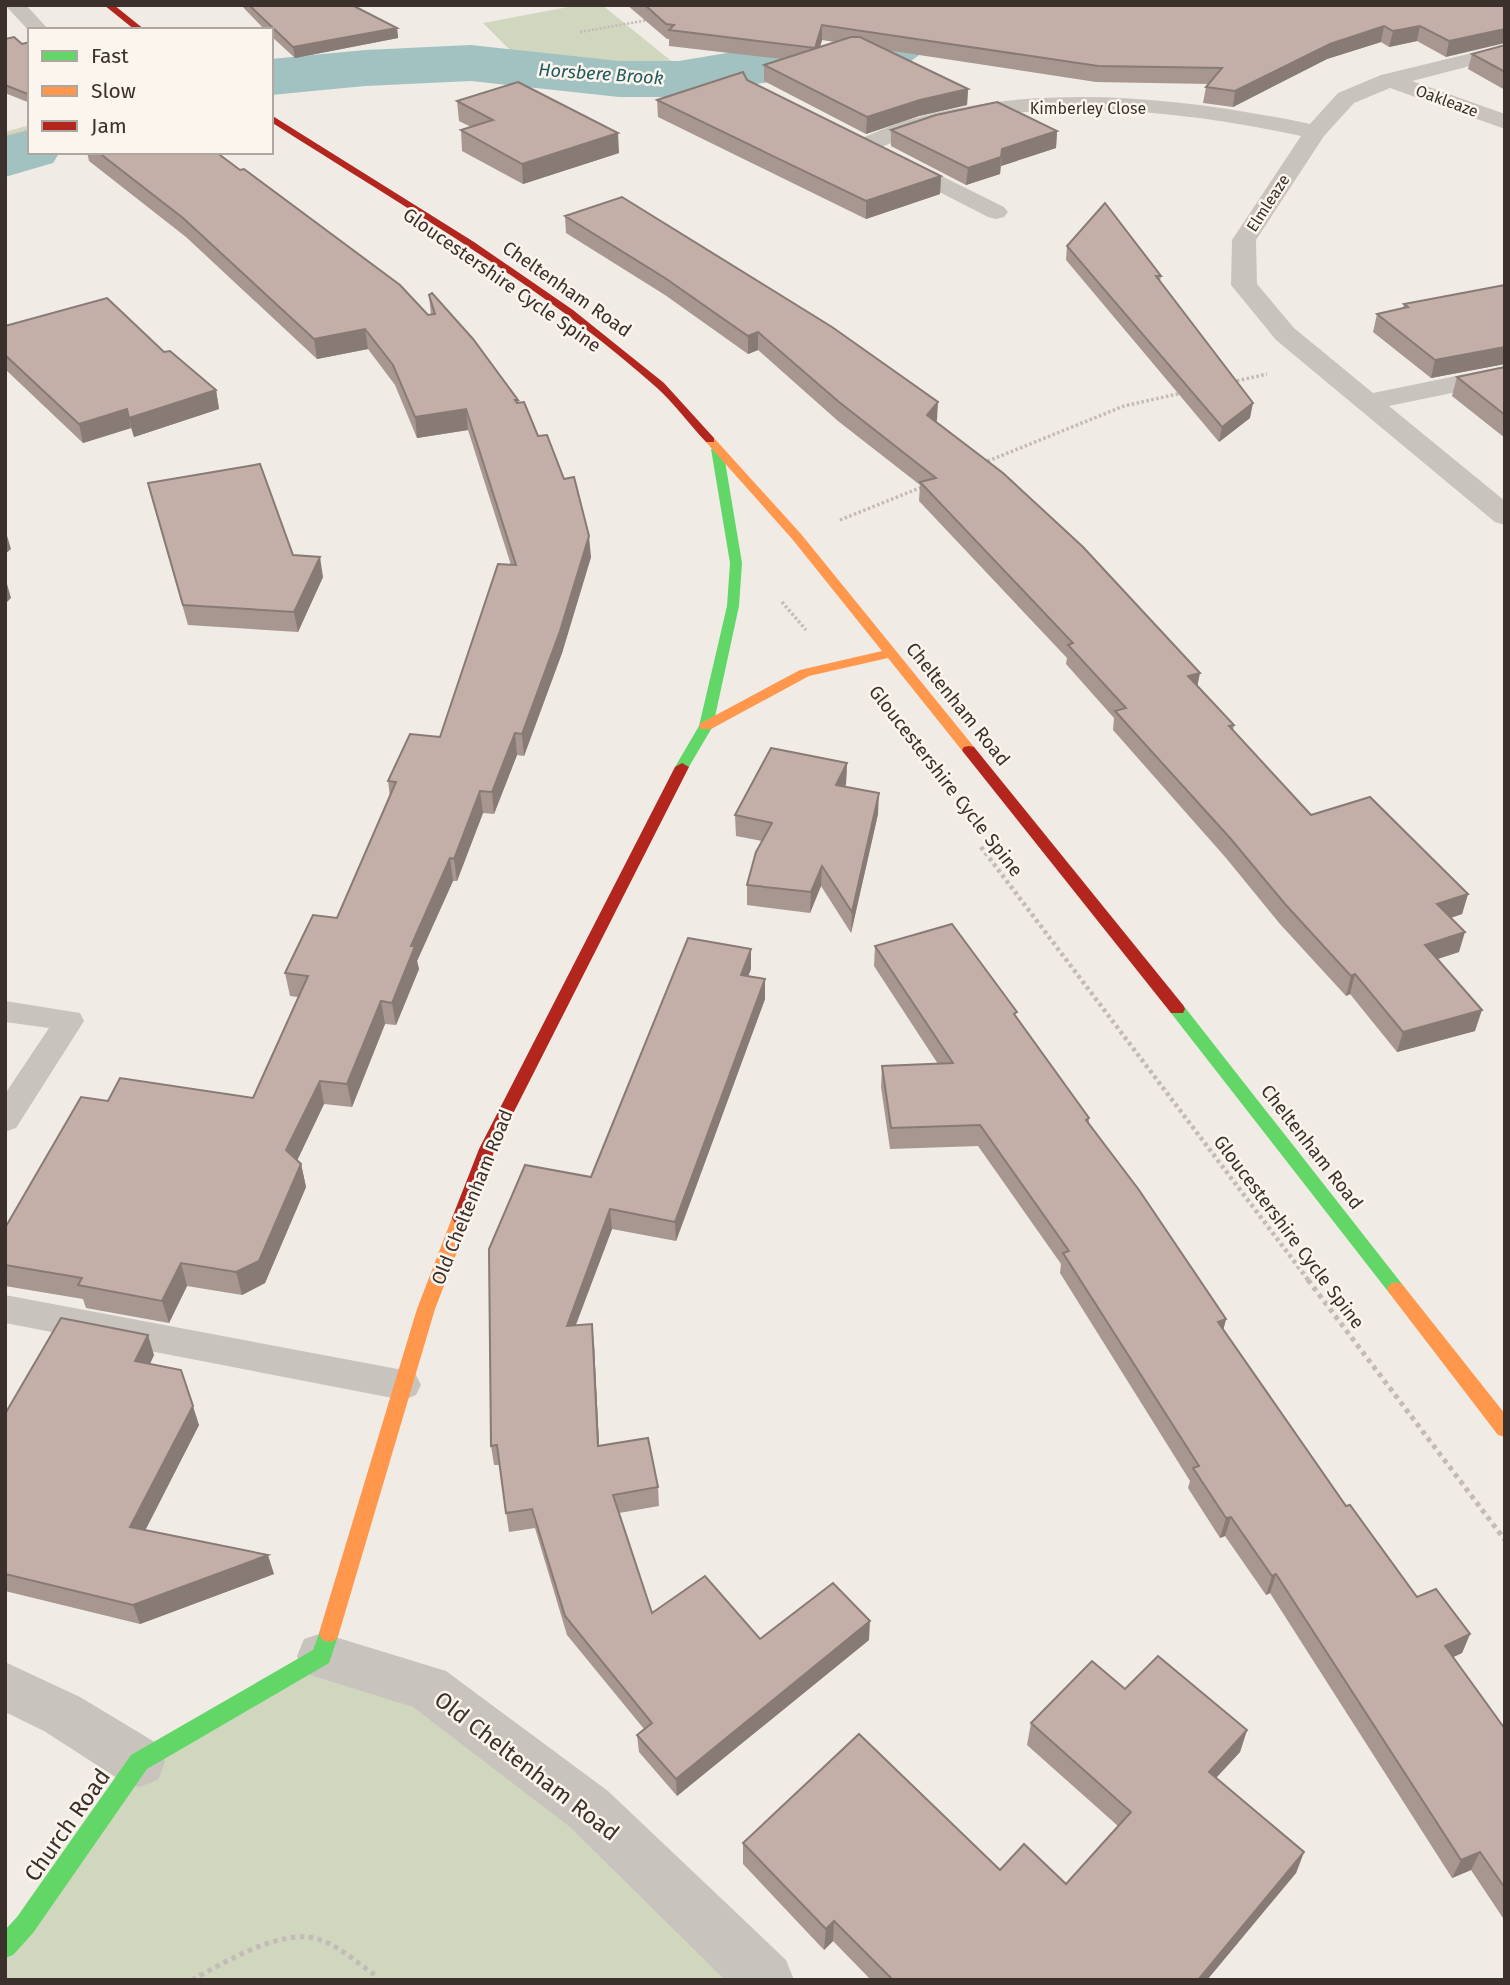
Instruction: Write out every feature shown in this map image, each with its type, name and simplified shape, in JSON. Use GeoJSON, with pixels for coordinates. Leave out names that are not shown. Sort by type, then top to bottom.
{"type":"FeatureCollection","features":[{"type":"Feature","properties":{"kind":"main road"},"geometry":{"type":"LineString","coordinates":[[107,5],[138,28]]}},
{"type":"Feature","properties":{"kind":"main road","name":"Cheltenham Road"},"geometry":{"type":"LineString","coordinates":[[273,119],[460,239],[595,331],[662,387],[797,537],[891,653],[1182,1015],[1505,1429]]}},
{"type":"Feature","properties":{"kind":"main road","name":"Old Cheltenham Road"},"geometry":{"type":"LineString","coordinates":[[322,1656],[426,1308],[487,1149],[666,793],[706,726],[733,606],[736,563],[718,449]]}},
{"type":"Feature","properties":{"kind":"main road"},"geometry":{"type":"LineString","coordinates":[[706,726],[805,673],[891,653]]}},
{"type":"Feature","properties":{"kind":"main road"},"geometry":{"type":"LineString","coordinates":[[139,1762],[322,1656]]}},
{"type":"Feature","properties":{"kind":"main road","name":"Church Road"},"geometry":{"type":"LineString","coordinates":[[5,1947],[25,1925],[139,1762]]}},
{"type":"Feature","properties":{"kind":"street"},"geometry":{"type":"LineString","coordinates":[[15,5],[37,28]]}},
{"type":"Feature","properties":{"kind":"street","name":"Elmleaze"},"geometry":{"type":"LineString","coordinates":[[1505,51],[1390,80],[1346,98],[1315,132],[1244,240],[1244,285],[1285,334],[1505,516]]}},
{"type":"Feature","properties":{"kind":"street","name":"Oakleaze"},"geometry":{"type":"LineString","coordinates":[[1390,80],[1505,122]]}},
{"type":"Feature","properties":{"kind":"street","name":"Kimberley Close"},"geometry":{"type":"LineString","coordinates":[[864,145],[919,124],[964,114],[1085,105],[1216,113],[1315,132]]}},
{"type":"Feature","properties":{"kind":"street"},"geometry":{"type":"LineString","coordinates":[[840,133],[996,212]]}},
{"type":"Feature","properties":{"kind":"street"},"geometry":{"type":"LineString","coordinates":[[1369,402],[1505,374]]}},
{"type":"Feature","properties":{"kind":"street","name":"Old Cheltenham Road"},"geometry":{"type":"LineString","coordinates":[[322,1656],[428,1688],[589,1809],[766,1980]]}},
{"type":"Feature","properties":{"kind":"street"},"geometry":{"type":"LineString","coordinates":[[5,1686],[62,1714],[139,1762]]}},
{"type":"Feature","properties":{"kind":"lane"},"geometry":{"type":"LineString","coordinates":[[5,1011],[69,1021],[5,1120]]}},
{"type":"Feature","properties":{"kind":"lane"},"geometry":{"type":"LineString","coordinates":[[5,1309],[403,1385]]}},
{"type":"Feature","properties":{"kind":"path"},"geometry":{"type":"LineString","coordinates":[[580,32],[647,20]]}},
{"type":"Feature","properties":{"kind":"path"},"geometry":{"type":"LineString","coordinates":[[5,137],[28,131]]}},
{"type":"Feature","properties":{"kind":"path"},"geometry":{"type":"LineString","coordinates":[[1229,383],[1320,363]]}},
{"type":"Feature","properties":{"kind":"path"},"geometry":{"type":"LineString","coordinates":[[973,467],[1124,406],[1190,392]]}},
{"type":"Feature","properties":{"kind":"path"},"geometry":{"type":"LineString","coordinates":[[797,537],[923,487]]}},
{"type":"Feature","properties":{"kind":"path"},"geometry":{"type":"LineString","coordinates":[[731,530],[768,586],[837,666]]}},
{"type":"Feature","properties":{"kind":"path","name":"Gloucestershire Cycle Spine"},"geometry":{"type":"LineString","coordinates":[[978,843],[1505,1540]]}},
{"type":"Feature","properties":{"kind":"path"},"geometry":{"type":"LineString","coordinates":[[192,1980],[226,1961],[281,1940],[314,1938],[375,1975]]}},
{"type":"Feature","properties":{"kind":"green space"},"geometry":{"type":"Polygon","coordinates":[[[579,5],[602,5],[675,64],[516,56],[483,23],[579,5]]]}},
{"type":"Feature","properties":{"kind":"green space"},"geometry":{"type":"Polygon","coordinates":[[[28,126],[28,154],[55,154],[5,171],[5,132],[28,126]]]}},
{"type":"Feature","properties":{"kind":"green space"},"geometry":{"type":"Polygon","coordinates":[[[322,1656],[428,1688],[766,1980],[5,1980],[5,1947],[139,1762],[322,1656]]]}},
{"type":"Feature","properties":{"kind":"building"},"geometry":{"type":"Polygon","coordinates":[[[249,5],[352,5],[397,28],[293,47],[249,5]]]}},
{"type":"Feature","properties":{"kind":"building"},"geometry":{"type":"Polygon","coordinates":[[[645,5],[1505,5],[1505,29],[1449,41],[1420,26],[1393,31],[1384,26],[1330,44],[1235,91],[1206,87],[1222,68],[1098,66],[822,25],[815,48],[669,30],[674,25],[666,24],[645,5]]]}},
{"type":"Feature","properties":{"kind":"building"},"geometry":{"type":"Polygon","coordinates":[[[14,37],[22,44],[28,42],[28,94],[5,85],[5,39],[14,37]]]}},
{"type":"Feature","properties":{"kind":"building"},"geometry":{"type":"Polygon","coordinates":[[[851,37],[860,37],[968,89],[920,100],[867,117],[764,65],[851,37]]]}},
{"type":"Feature","properties":{"kind":"building"},"geometry":{"type":"Polygon","coordinates":[[[1505,45],[1505,72],[1472,54],[1505,45]]]}},
{"type":"Feature","properties":{"kind":"building"},"geometry":{"type":"Polygon","coordinates":[[[743,72],[747,80],[941,176],[866,201],[657,100],[743,72]]]}},
{"type":"Feature","properties":{"kind":"building"},"geometry":{"type":"Polygon","coordinates":[[[518,82],[618,133],[522,164],[461,130],[493,120],[457,101],[518,82]]]}},
{"type":"Feature","properties":{"kind":"building"},"geometry":{"type":"Polygon","coordinates":[[[997,102],[1057,131],[1002,149],[1001,157],[968,168],[891,130],[936,115],[997,102]]]}},
{"type":"Feature","properties":{"kind":"building"},"geometry":{"type":"Polygon","coordinates":[[[101,154],[219,154],[240,170],[244,169],[400,285],[428,315],[435,314],[429,295],[432,293],[473,339],[518,400],[515,400],[517,403],[524,402],[538,436],[547,435],[564,479],[574,477],[589,536],[560,631],[522,734],[515,733],[492,792],[480,791],[454,859],[450,858],[411,946],[415,946],[392,1003],[381,1001],[347,1084],[320,1081],[286,1150],[301,1164],[259,1261],[236,1272],[181,1263],[162,1301],[78,1285],[82,1278],[5,1265],[5,1228],[81,1097],[108,1101],[120,1078],[253,1098],[308,976],[285,973],[313,915],[337,918],[396,782],[388,781],[410,734],[440,737],[498,564],[516,565],[466,409],[415,417],[393,365],[365,329],[314,339],[183,218],[101,154]]]}},
{"type":"Feature","properties":{"kind":"building"},"geometry":{"type":"Polygon","coordinates":[[[622,197],[832,327],[938,402],[927,415],[1003,473],[1083,547],[1200,673],[1188,676],[1234,725],[1229,726],[1311,815],[1370,797],[1468,894],[1437,904],[1465,932],[1425,945],[1482,1010],[1403,1032],[1355,974],[1351,976],[1285,904],[1230,838],[1115,711],[1126,708],[1068,645],[1073,643],[920,482],[936,478],[839,402],[758,332],[748,336],[665,278],[565,216],[622,197]]]}},
{"type":"Feature","properties":{"kind":"building"},"geometry":{"type":"Polygon","coordinates":[[[1105,203],[1161,276],[1156,276],[1253,403],[1222,427],[1067,246],[1105,203]]]}},
{"type":"Feature","properties":{"kind":"building"},"geometry":{"type":"Polygon","coordinates":[[[1505,285],[1505,347],[1435,360],[1377,314],[1408,307],[1404,304],[1505,285]]]}},
{"type":"Feature","properties":{"kind":"building"},"geometry":{"type":"Polygon","coordinates":[[[107,298],[164,352],[170,351],[216,390],[129,418],[127,409],[79,424],[5,355],[5,326],[107,298]]]}},
{"type":"Feature","properties":{"kind":"building"},"geometry":{"type":"Polygon","coordinates":[[[1505,367],[1505,415],[1457,377],[1505,367]]]}},
{"type":"Feature","properties":{"kind":"building"},"geometry":{"type":"Polygon","coordinates":[[[260,464],[293,555],[320,557],[294,612],[183,605],[148,483],[260,464]]]}},
{"type":"Feature","properties":{"kind":"building"},"geometry":{"type":"Polygon","coordinates":[[[771,748],[847,763],[836,785],[879,793],[852,912],[822,866],[811,892],[747,885],[756,852],[772,823],[735,815],[771,748]]]}},
{"type":"Feature","properties":{"kind":"building"},"geometry":{"type":"Polygon","coordinates":[[[952,924],[1017,1012],[1014,1014],[1089,1118],[1086,1120],[1139,1190],[1226,1319],[1218,1322],[1346,1506],[1350,1505],[1417,1597],[1436,1589],[1470,1634],[1445,1646],[1505,1729],[1505,1888],[1480,1852],[1461,1860],[1276,1574],[1272,1576],[1231,1517],[1226,1518],[1193,1468],[1199,1466],[1063,1253],[1069,1251],[980,1125],[891,1128],[882,1066],[953,1063],[875,946],[952,924]]]}},
{"type":"Feature","properties":{"kind":"building"},"geometry":{"type":"Polygon","coordinates":[[[688,938],[751,949],[741,975],[765,979],[675,1222],[610,1209],[567,1326],[592,1324],[598,1446],[648,1438],[658,1487],[613,1495],[652,1613],[705,1576],[760,1639],[833,1583],[870,1621],[676,1779],[637,1735],[652,1723],[565,1616],[532,1509],[506,1513],[497,1445],[491,1446],[489,1249],[525,1165],[591,1177],[688,938]]]}},
{"type":"Feature","properties":{"kind":"building"},"geometry":{"type":"Polygon","coordinates":[[[61,1318],[148,1335],[135,1361],[181,1370],[193,1406],[130,1527],[268,1555],[133,1605],[5,1574],[5,1414],[61,1318]]]}},
{"type":"Feature","properties":{"kind":"building"},"geometry":{"type":"Polygon","coordinates":[[[1158,1656],[1247,1730],[1209,1772],[1304,1852],[1198,1980],[893,1980],[834,1921],[826,1929],[743,1843],[859,1734],[1000,1870],[1024,1844],[1066,1884],[1131,1812],[1031,1723],[1092,1661],[1125,1689],[1158,1656]]]}},
{"type":"Feature","properties":{"kind":"waterway","name":"Horsbere Brook"},"geometry":{"type":"LineString","coordinates":[[273,77],[365,68],[471,63],[619,79],[679,79],[775,63],[839,65],[890,49],[908,36]]}},
{"type":"Feature","properties":{"kind":"waterway","name":"Horsbere Brook"},"geometry":{"type":"LineString","coordinates":[[5,158],[28,150]]}},
{"type":"Feature","properties":{"kind":"traffic: fast"},"geometry":{"type":"LineString","coordinates":[[682,767],[706,726],[733,606],[736,563],[717,449]]}},
{"type":"Feature","properties":{"kind":"traffic: fast"},"geometry":{"type":"LineString","coordinates":[[1177,1009],[1396,1289]]}},
{"type":"Feature","properties":{"kind":"traffic: fast"},"geometry":{"type":"LineString","coordinates":[[5,1947],[25,1925],[139,1762],[322,1656],[329,1633]]}},
{"type":"Feature","properties":{"kind":"traffic: slow"},"geometry":{"type":"LineString","coordinates":[[710,440],[797,537],[969,750]]}},
{"type":"Feature","properties":{"kind":"traffic: slow"},"geometry":{"type":"LineString","coordinates":[[706,726],[805,673],[891,653]]}},
{"type":"Feature","properties":{"kind":"traffic: slow"},"geometry":{"type":"LineString","coordinates":[[329,1633],[426,1309],[461,1218]]}},
{"type":"Feature","properties":{"kind":"traffic: slow"},"geometry":{"type":"LineString","coordinates":[[1396,1289],[1505,1429]]}},
{"type":"Feature","properties":{"kind":"traffic: jam"},"geometry":{"type":"LineString","coordinates":[[108,5],[138,28]]}},
{"type":"Feature","properties":{"kind":"traffic: jam"},"geometry":{"type":"LineString","coordinates":[[273,119],[471,244],[569,312],[660,385],[710,440]]}},
{"type":"Feature","properties":{"kind":"traffic: jam"},"geometry":{"type":"LineString","coordinates":[[969,750],[1177,1009]]}},
{"type":"Feature","properties":{"kind":"traffic: jam"},"geometry":{"type":"LineString","coordinates":[[461,1218],[487,1149],[682,767]]}}]}
